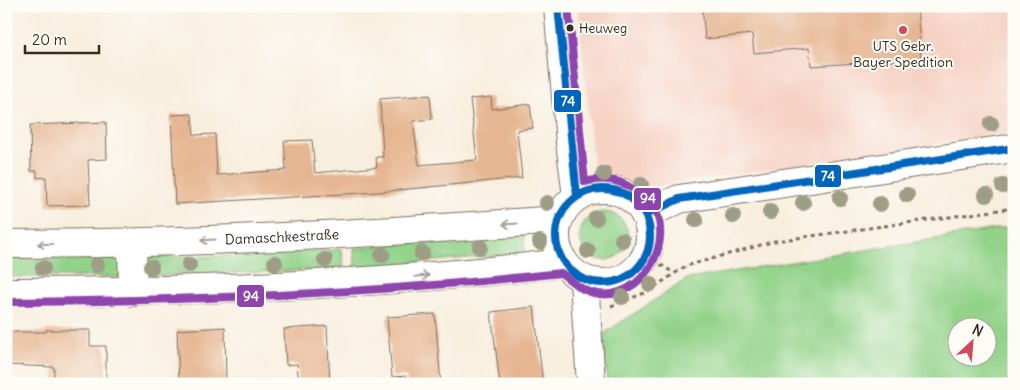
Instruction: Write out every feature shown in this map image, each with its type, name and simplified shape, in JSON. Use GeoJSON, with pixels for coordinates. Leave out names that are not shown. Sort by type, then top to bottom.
{"type":"FeatureCollection","features":[{"type":"Feature","properties":{"kind":"street"},"geometry":{"type":"LineString","coordinates":[[558,6],[570,142],[578,196]]}},
{"type":"Feature","properties":{"kind":"street"},"geometry":{"type":"LineString","coordinates":[[646,215],[679,198],[1014,148]]}},
{"type":"Feature","properties":{"kind":"street"},"geometry":{"type":"LineString","coordinates":[[6,292],[134,292],[574,271],[597,284],[611,283],[625,279],[636,271],[647,256],[651,237],[646,215],[637,203],[626,194],[612,190],[598,189],[578,196],[564,209],[558,220],[556,235],[558,250],[574,271],[585,308],[590,384]]}},
{"type":"Feature","properties":{"kind":"street","name":"Damaschkestraße"},"geometry":{"type":"LineString","coordinates":[[6,244],[132,244],[347,234],[558,220]]}},
{"type":"Feature","properties":{"kind":"street"},"geometry":{"type":"LineString","coordinates":[[132,244],[134,292]]}},
{"type":"Feature","properties":{"kind":"path"},"geometry":{"type":"LineString","coordinates":[[585,308],[608,307],[629,300],[647,292],[686,266],[775,241],[1014,208]]}},
{"type":"Feature","properties":{"kind":"path"},"geometry":{"type":"LineString","coordinates":[[647,256],[674,274]]}},
{"type":"Feature","properties":{"kind":"shaded area"},"geometry":{"type":"Polygon","coordinates":[[[578,6],[1014,6],[1014,132],[645,188],[595,181],[578,6]]]}},
{"type":"Feature","properties":{"kind":"green space"},"geometry":{"type":"Polygon","coordinates":[[[599,212],[609,212],[621,219],[628,231],[628,241],[621,253],[609,260],[599,260],[591,256],[584,249],[580,241],[580,231],[584,223],[591,216],[599,212]]]}},
{"type":"Feature","properties":{"kind":"green space"},"geometry":{"type":"Polygon","coordinates":[[[1014,226],[1014,384],[607,384],[603,334],[687,279],[1014,226]]]}},
{"type":"Feature","properties":{"kind":"green space"},"geometry":{"type":"Polygon","coordinates":[[[524,234],[525,253],[355,268],[354,248],[524,234]]]}},
{"type":"Feature","properties":{"kind":"green space"},"geometry":{"type":"Polygon","coordinates":[[[342,249],[344,269],[145,276],[145,257],[229,256],[342,249]]]}},
{"type":"Feature","properties":{"kind":"green space"},"geometry":{"type":"Polygon","coordinates":[[[6,258],[121,258],[120,277],[6,277],[6,258]]]}},
{"type":"Feature","properties":{"kind":"building"},"geometry":{"type":"Polygon","coordinates":[[[702,6],[917,6],[921,59],[811,66],[809,48],[754,53],[752,34],[705,39],[702,6]]]}},
{"type":"Feature","properties":{"kind":"building"},"geometry":{"type":"Polygon","coordinates":[[[430,95],[432,119],[413,121],[419,165],[477,160],[470,99],[491,97],[492,109],[530,104],[533,128],[517,130],[522,178],[378,192],[175,204],[171,115],[192,114],[194,135],[215,134],[217,175],[286,170],[284,141],[312,140],[315,173],[377,167],[376,157],[383,157],[380,99],[430,95]]]}},
{"type":"Feature","properties":{"kind":"building"},"geometry":{"type":"Polygon","coordinates":[[[106,122],[107,159],[88,160],[90,205],[47,206],[46,177],[37,178],[37,171],[31,171],[30,125],[106,122]]]}},
{"type":"Feature","properties":{"kind":"building"},"geometry":{"type":"Polygon","coordinates":[[[534,307],[543,384],[500,384],[491,312],[534,307]]]}},
{"type":"Feature","properties":{"kind":"building"},"geometry":{"type":"Polygon","coordinates":[[[435,314],[441,384],[407,384],[406,376],[392,377],[387,317],[435,314]]]}},
{"type":"Feature","properties":{"kind":"building"},"geometry":{"type":"Polygon","coordinates":[[[327,326],[330,384],[299,384],[297,364],[286,365],[284,329],[327,326]]]}},
{"type":"Feature","properties":{"kind":"building"},"geometry":{"type":"Polygon","coordinates":[[[225,327],[226,384],[179,384],[177,330],[225,327]]]}},
{"type":"Feature","properties":{"kind":"building"},"geometry":{"type":"Polygon","coordinates":[[[46,330],[90,330],[90,346],[106,346],[106,382],[54,383],[54,367],[6,365],[6,332],[46,332],[46,330]]]}},
{"type":"Feature","properties":{"kind":"transit line","name":"74"},"geometry":{"type":"LineString","coordinates":[[558,6],[577,196]]}},
{"type":"Feature","properties":{"kind":"transit line","name":"94"},"geometry":{"type":"LineString","coordinates":[[6,302],[284,295],[423,286],[561,273],[583,289],[602,294],[620,292],[635,283],[648,270],[657,253],[660,235],[658,217],[647,198],[622,183],[610,180],[585,182],[568,6]]}},
{"type":"Feature","properties":{"kind":"transit line","name":"74"},"geometry":{"type":"LineString","coordinates":[[645,215],[679,199],[1014,148]]}},
{"type":"Feature","properties":{"kind":"transit line","name":"74"},"geometry":{"type":"LineString","coordinates":[[603,189],[621,192],[636,203],[647,218],[650,236],[647,254],[636,269],[621,280],[603,283],[585,280],[570,269],[559,254],[556,236],[559,218],[570,203],[585,192],[603,189]]}},
{"type":"Feature","properties":{"kind":"place","name":"Heuweg"},"geometry":{"type":"Point","coordinates":[570,28]}},
{"type":"Feature","properties":{"kind":"place","name":"UTS Gebr. Bayer Spedition"},"geometry":{"type":"Point","coordinates":[903,30]}}]}
